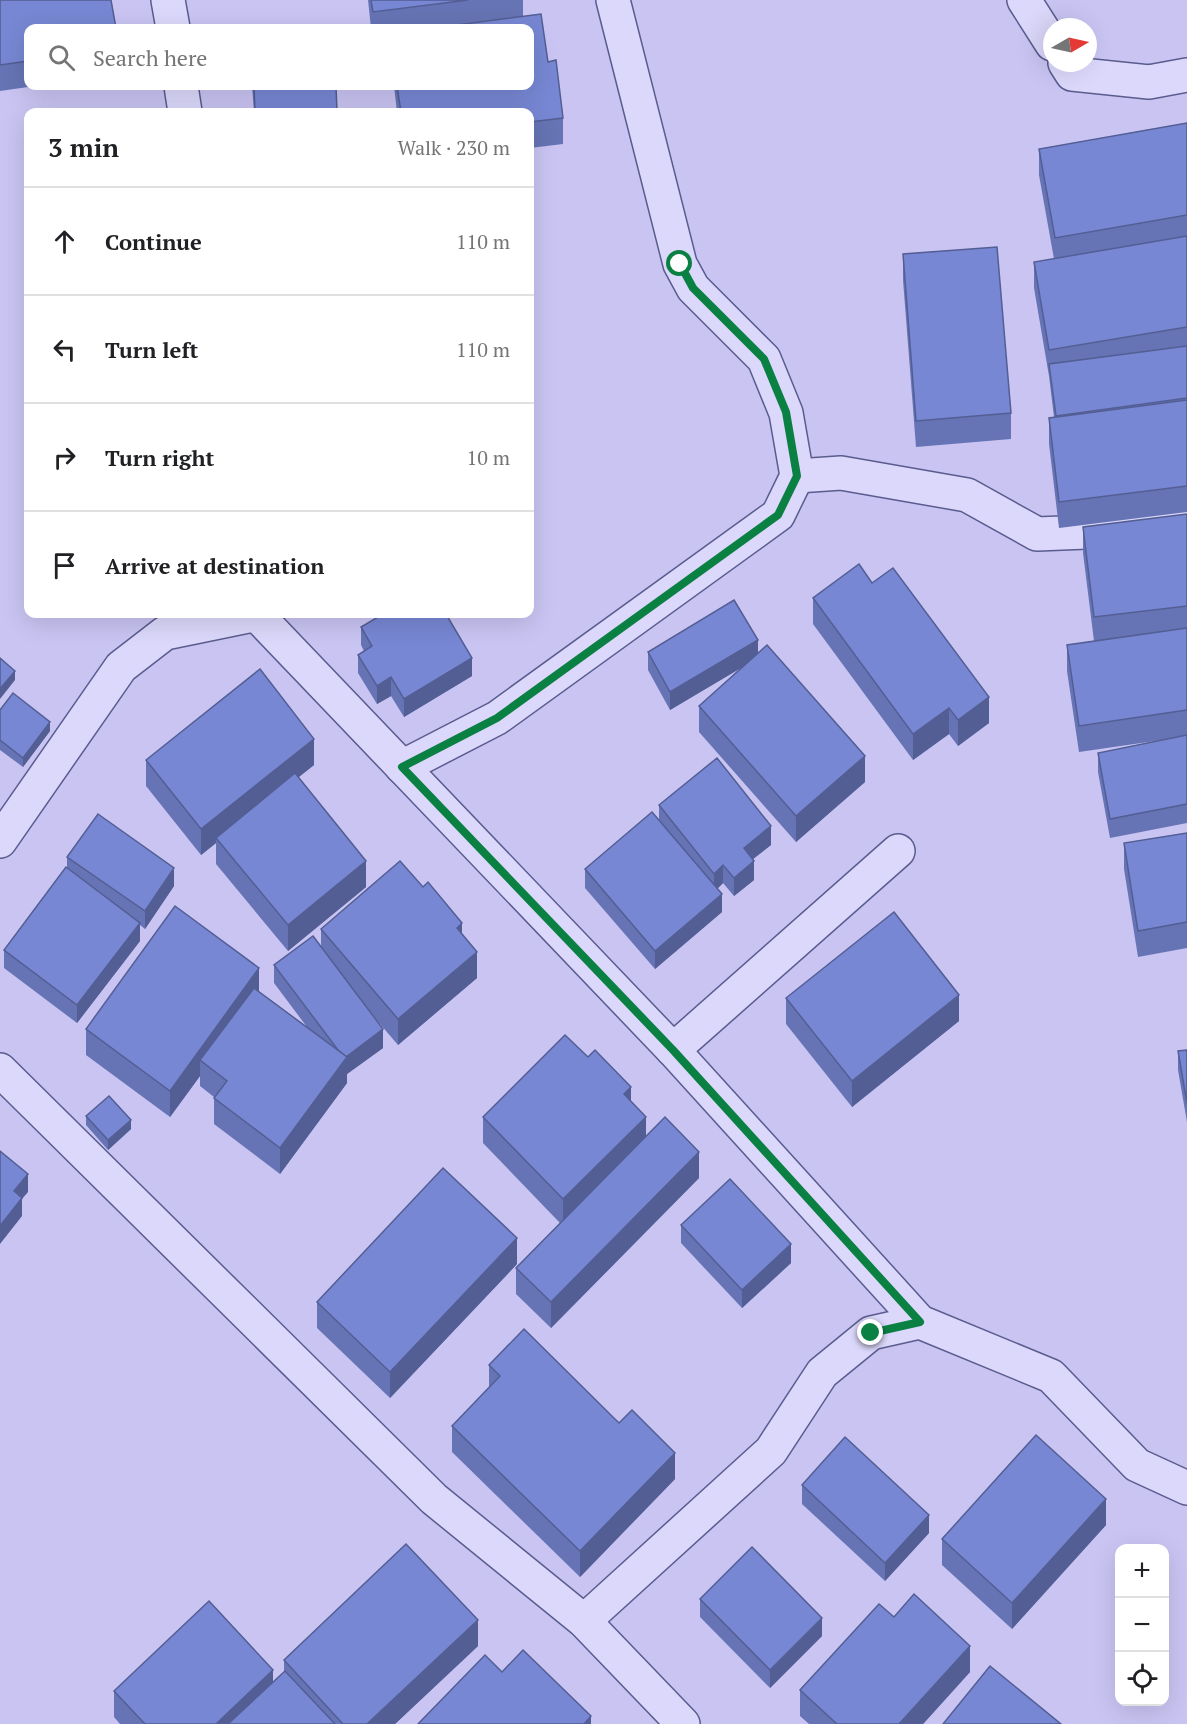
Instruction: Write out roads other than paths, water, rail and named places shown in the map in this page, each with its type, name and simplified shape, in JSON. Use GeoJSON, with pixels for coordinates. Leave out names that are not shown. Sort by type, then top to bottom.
{"type":"FeatureCollection","features":[{"type":"Feature","properties":{"kind":"street"},"geometry":{"type":"LineString","coordinates":[[168,0],[172,24]]}},
{"type":"Feature","properties":{"kind":"street"},"geometry":{"type":"LineString","coordinates":[[402,767],[497,718],[778,515],[797,476],[786,412],[764,359],[693,288],[680,264],[613,0]]}},
{"type":"Feature","properties":{"kind":"street"},"geometry":{"type":"LineString","coordinates":[[1024,0],[1043,30]]}},
{"type":"Feature","properties":{"kind":"street"},"geometry":{"type":"LineString","coordinates":[[1071,72],[1072,74],[1149,82],[1187,75]]}},
{"type":"Feature","properties":{"kind":"street"},"geometry":{"type":"LineString","coordinates":[[182,90],[184,108]]}},
{"type":"Feature","properties":{"kind":"street"},"geometry":{"type":"LineString","coordinates":[[797,476],[841,473],[967,495],[1037,534],[1187,528]]}},
{"type":"Feature","properties":{"kind":"street"},"geometry":{"type":"LineString","coordinates":[[0,842],[122,667],[165,633],[238,618]]}},
{"type":"Feature","properties":{"kind":"street"},"geometry":{"type":"LineString","coordinates":[[261,618],[673,1050],[920,1322],[1051,1376],[1137,1466],[1187,1488]]}},
{"type":"Feature","properties":{"kind":"street"},"geometry":{"type":"LineString","coordinates":[[673,1050],[898,851]]}},
{"type":"Feature","properties":{"kind":"street"},"geometry":{"type":"LineString","coordinates":[[0,1070],[434,1498],[584,1621],[683,1724]]}},
{"type":"Feature","properties":{"kind":"street"},"geometry":{"type":"LineString","coordinates":[[584,1621],[771,1451],[822,1373],[871,1333],[920,1322]]}}]}
